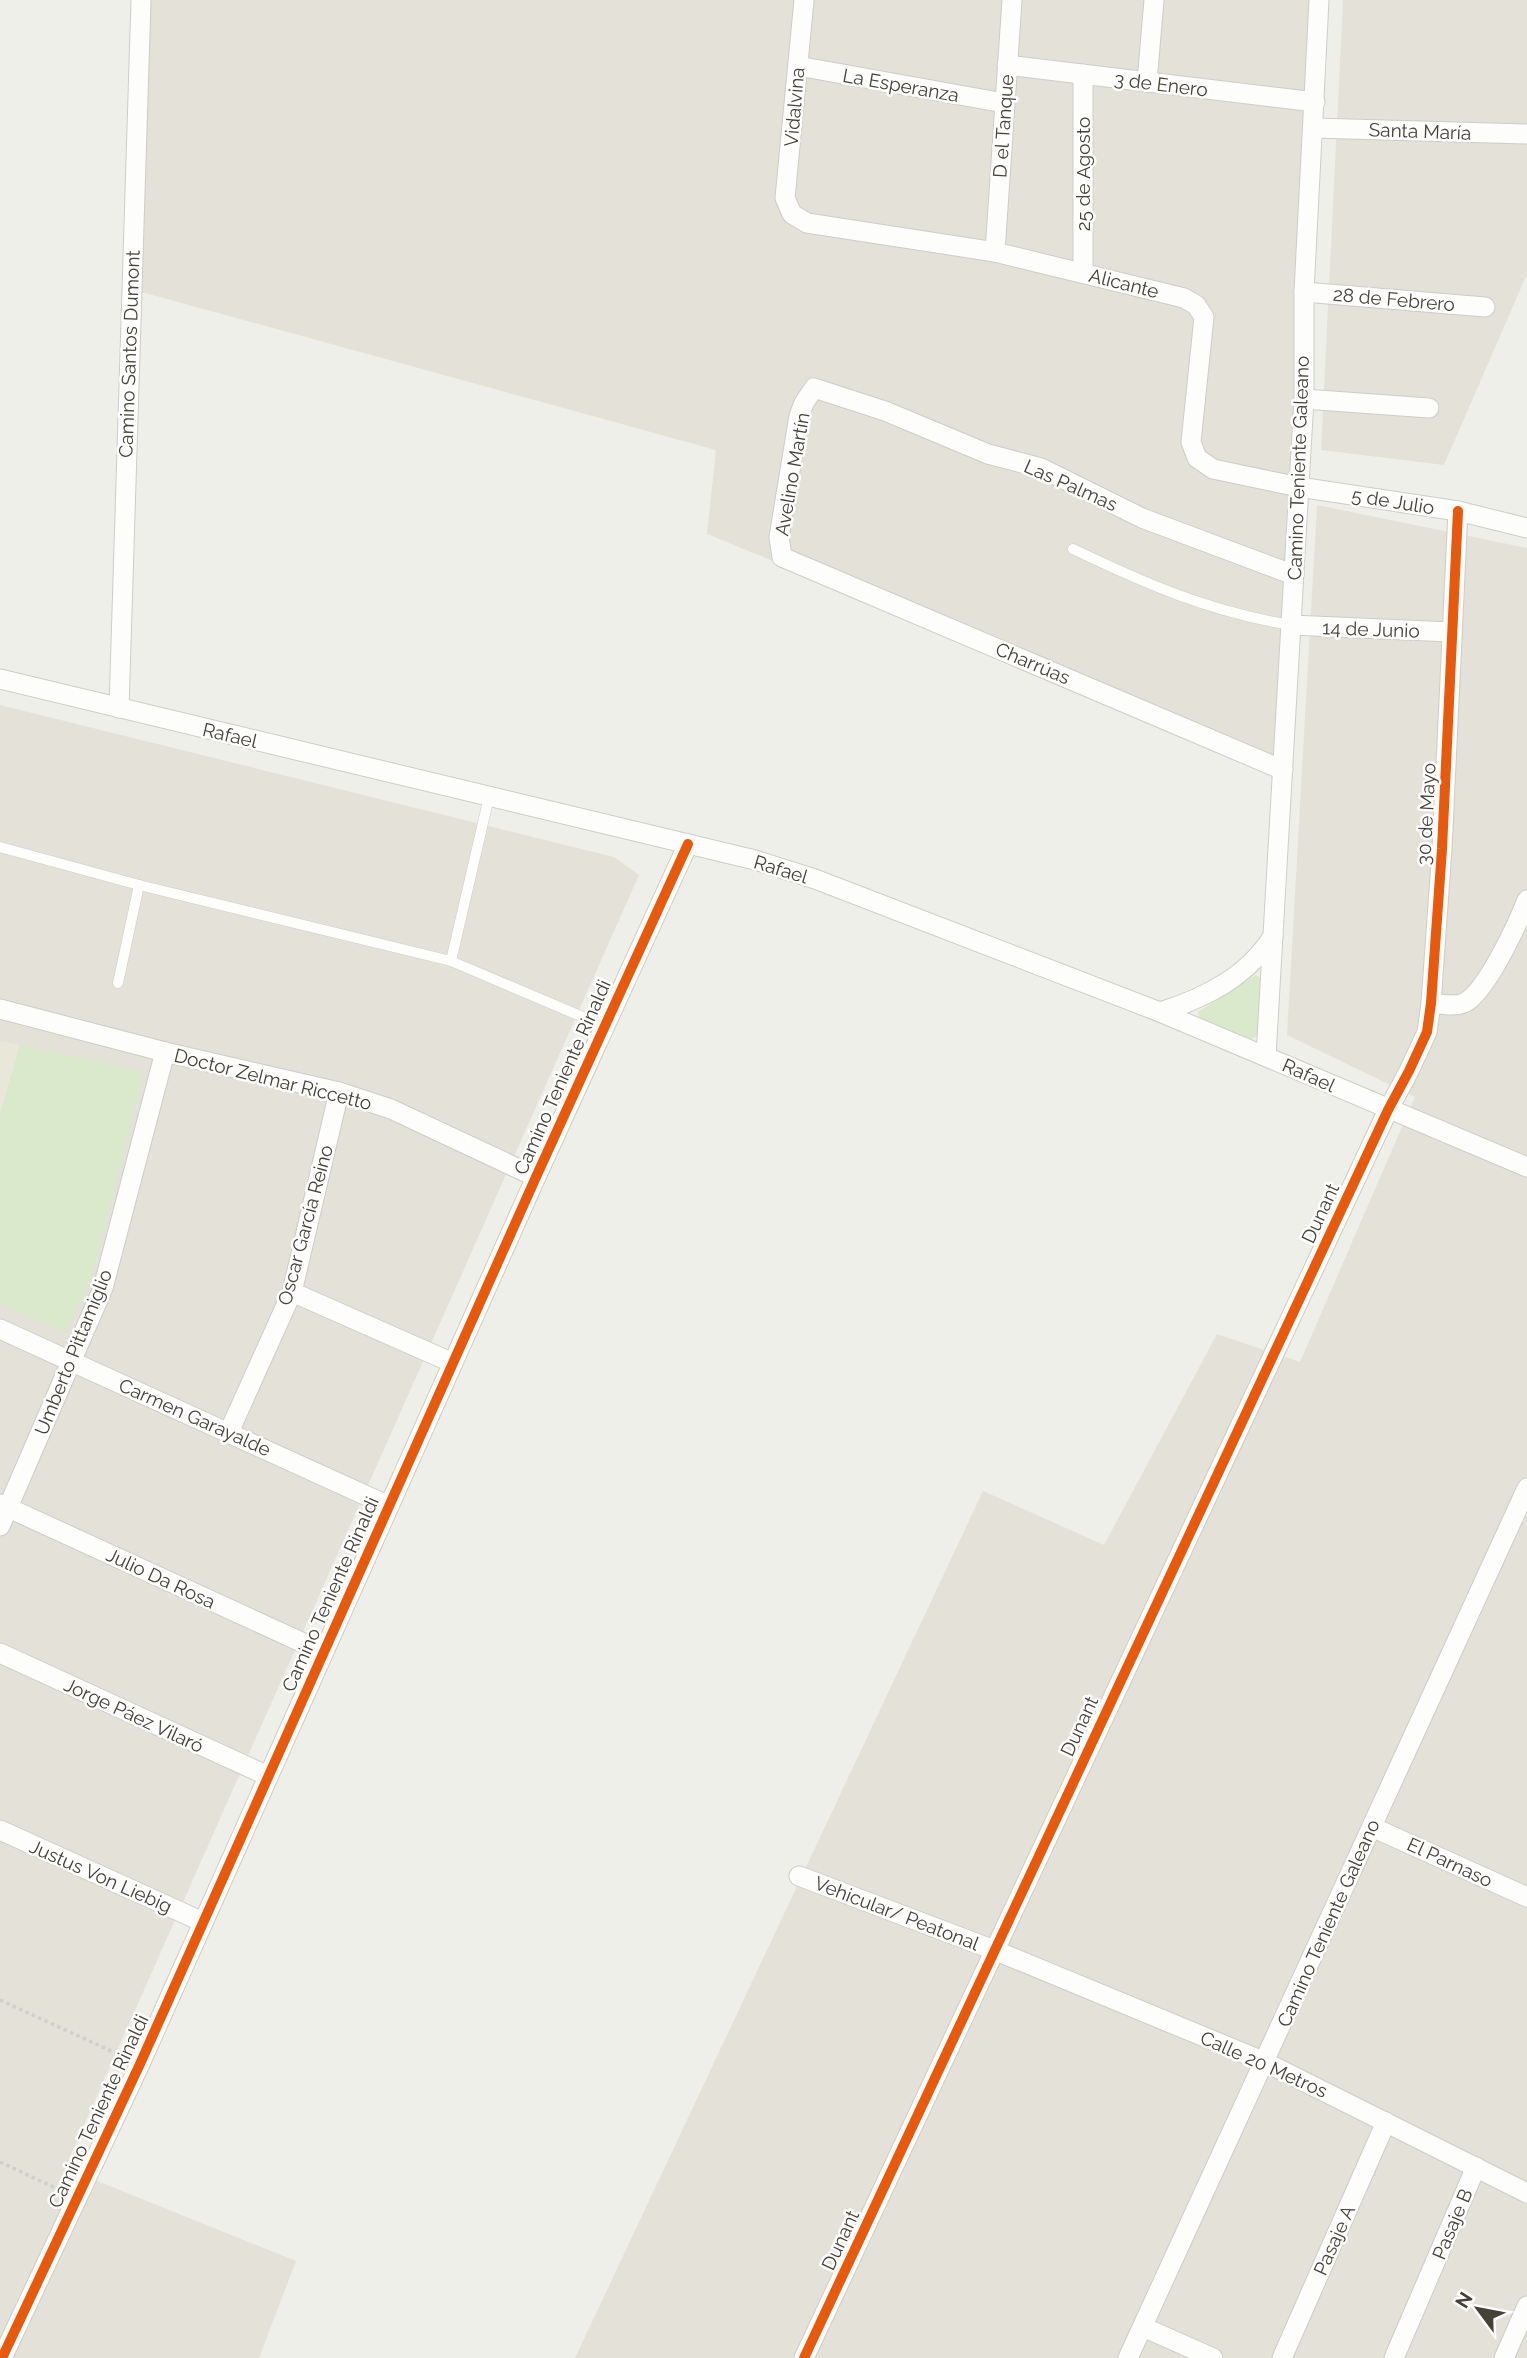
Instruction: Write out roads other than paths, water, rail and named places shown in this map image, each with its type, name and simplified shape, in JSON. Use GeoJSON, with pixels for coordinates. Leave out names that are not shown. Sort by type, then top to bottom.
{"type":"FeatureCollection","features":[{"type":"Feature","properties":{"kind":"street","name":"Camino Santos Dumont"},"geometry":{"type":"LineString","coordinates":[[119,708],[141,0]]}},
{"type":"Feature","properties":{"kind":"street","name":"Vidalvina"},"geometry":{"type":"LineString","coordinates":[[792,214],[785,198],[804,0]]}},
{"type":"Feature","properties":{"kind":"street","name":"D el Tanque"},"geometry":{"type":"LineString","coordinates":[[995,252],[1012,0]]}},
{"type":"Feature","properties":{"kind":"street"},"geometry":{"type":"LineString","coordinates":[[1147,82],[1154,0]]}},
{"type":"Feature","properties":{"kind":"street","name":"Camino Teniente Galeano"},"geometry":{"type":"LineString","coordinates":[[1266,1056],[1304,399],[1304,292],[1319,0]]}},
{"type":"Feature","properties":{"kind":"street","name":"3 de Enero"},"geometry":{"type":"LineString","coordinates":[[1007,65],[1315,102]]}},
{"type":"Feature","properties":{"kind":"street","name":"La Esperanza"},"geometry":{"type":"LineString","coordinates":[[798,66],[1004,103]]}},
{"type":"Feature","properties":{"kind":"street","name":"25 de Agosto"},"geometry":{"type":"LineString","coordinates":[[1083,74],[1083,273]]}},
{"type":"Feature","properties":{"kind":"street","name":"Santa María"},"geometry":{"type":"LineString","coordinates":[[1314,128],[1527,134]]}},
{"type":"Feature","properties":{"kind":"street","name":"Alicante"},"geometry":{"type":"LineString","coordinates":[[792,214],[807,223],[995,252],[1184,298],[1196,305],[1204,317],[1191,442],[1197,458],[1213,469],[1299,487]]}},
{"type":"Feature","properties":{"kind":"street","name":"28 de Febrero"},"geometry":{"type":"LineString","coordinates":[[1304,292],[1485,307]]}},
{"type":"Feature","properties":{"kind":"street","name":"Las Palmas"},"geometry":{"type":"LineString","coordinates":[[811,394],[814,388],[833,393],[885,411],[988,454],[1041,468],[1142,518],[1294,575]]}},
{"type":"Feature","properties":{"kind":"street","name":"Avelino Martín"},"geometry":{"type":"LineString","coordinates":[[782,557],[779,537],[788,477],[799,416],[811,394]]}},
{"type":"Feature","properties":{"kind":"street"},"geometry":{"type":"LineString","coordinates":[[1304,399],[1429,408]]}},
{"type":"Feature","properties":{"kind":"street","name":"5 de Julio"},"geometry":{"type":"LineString","coordinates":[[1299,487],[1458,511],[1527,528]]}},
{"type":"Feature","properties":{"kind":"street","name":"30 de Mayo"},"geometry":{"type":"LineString","coordinates":[[1388,1110],[1427,1032],[1431,1003],[1442,849],[1458,511]]}},
{"type":"Feature","properties":{"kind":"street","name":"Charrúas"},"geometry":{"type":"LineString","coordinates":[[782,557],[1283,770]]}},
{"type":"Feature","properties":{"kind":"street","name":"14 de Junio"},"geometry":{"type":"LineString","coordinates":[[1291,625],[1451,632]]}},
{"type":"Feature","properties":{"kind":"street","name":"Rafael"},"geometry":{"type":"LineString","coordinates":[[0,679],[755,860],[815,879],[1160,1012],[1527,1167]]}},
{"type":"Feature","properties":{"kind":"street","name":"Camino Teniente Rinaldi"},"geometry":{"type":"LineString","coordinates":[[2,2354],[140,2064],[536,1177],[688,844]]}},
{"type":"Feature","properties":{"kind":"street"},"geometry":{"type":"LineString","coordinates":[[1431,1003],[1464,1003],[1481,988],[1517,924],[1527,900]]}},
{"type":"Feature","properties":{"kind":"street"},"geometry":{"type":"LineString","coordinates":[[1160,1012],[1192,1002],[1247,969],[1262,954],[1274,935]]}},
{"type":"Feature","properties":{"kind":"street","name":"Doctor Zelmar Riccetto"},"geometry":{"type":"LineString","coordinates":[[0,1009],[165,1052],[339,1092],[391,1109],[536,1177]]}},
{"type":"Feature","properties":{"kind":"street","name":"Umberto Pittamiglio"},"geometry":{"type":"LineString","coordinates":[[3,1513],[103,1288],[165,1052]]}},
{"type":"Feature","properties":{"kind":"street","name":"Oscar García Reino"},"geometry":{"type":"LineString","coordinates":[[229,1432],[292,1292],[339,1092]]}},
{"type":"Feature","properties":{"kind":"street","name":"Dunant"},"geometry":{"type":"LineString","coordinates":[[804,2358],[1388,1110]]}},
{"type":"Feature","properties":{"kind":"street"},"geometry":{"type":"LineString","coordinates":[[292,1292],[453,1363]]}},
{"type":"Feature","properties":{"kind":"street","name":"Carmen Garayalde"},"geometry":{"type":"LineString","coordinates":[[0,1329],[389,1506]]}},
{"type":"Feature","properties":{"kind":"street","name":"Camino Teniente Galeano"},"geometry":{"type":"LineString","coordinates":[[1128,2358],[1527,1488]]}},
{"type":"Feature","properties":{"kind":"street","name":"Julio Da Rosa"},"geometry":{"type":"LineString","coordinates":[[3,1513],[323,1652]]}},
{"type":"Feature","properties":{"kind":"street","name":"Jorge Páez Vilaró"},"geometry":{"type":"LineString","coordinates":[[0,1653],[268,1776]]}},
{"type":"Feature","properties":{"kind":"street","name":"El Parnaso"},"geometry":{"type":"LineString","coordinates":[[1373,1827],[1527,1897]]}},
{"type":"Feature","properties":{"kind":"street","name":"Justus Von Liebig"},"geometry":{"type":"LineString","coordinates":[[0,1830],[203,1922]]}},
{"type":"Feature","properties":{"kind":"street","name":"Vehicular/ Peatonal"},"geometry":{"type":"LineString","coordinates":[[799,1876],[994,1950]]}},
{"type":"Feature","properties":{"kind":"street","name":"Calle 20 Metros"},"geometry":{"type":"LineString","coordinates":[[994,1950],[1265,2062],[1527,2193]]}},
{"type":"Feature","properties":{"kind":"street","name":"Pasaje A"},"geometry":{"type":"LineString","coordinates":[[1282,2358],[1386,2122]]}},
{"type":"Feature","properties":{"kind":"street","name":"Pasaje B"},"geometry":{"type":"LineString","coordinates":[[1394,2358],[1476,2167]]}},
{"type":"Feature","properties":{"kind":"street"},"geometry":{"type":"LineString","coordinates":[[1504,2358],[1527,2306]]}},
{"type":"Feature","properties":{"kind":"street"},"geometry":{"type":"LineString","coordinates":[[1143,2327],[1213,2358]]}},
{"type":"Feature","properties":{"kind":"lane"},"geometry":{"type":"LineString","coordinates":[[1073,549],[1122,573],[1196,603],[1245,618],[1291,625]]}},
{"type":"Feature","properties":{"kind":"lane"},"geometry":{"type":"LineString","coordinates":[[451,961],[489,797]]}},
{"type":"Feature","properties":{"kind":"lane"},"geometry":{"type":"LineString","coordinates":[[0,847],[139,885],[451,961],[604,1026]]}},
{"type":"Feature","properties":{"kind":"lane"},"geometry":{"type":"LineString","coordinates":[[117,983],[139,885]]}}]}
